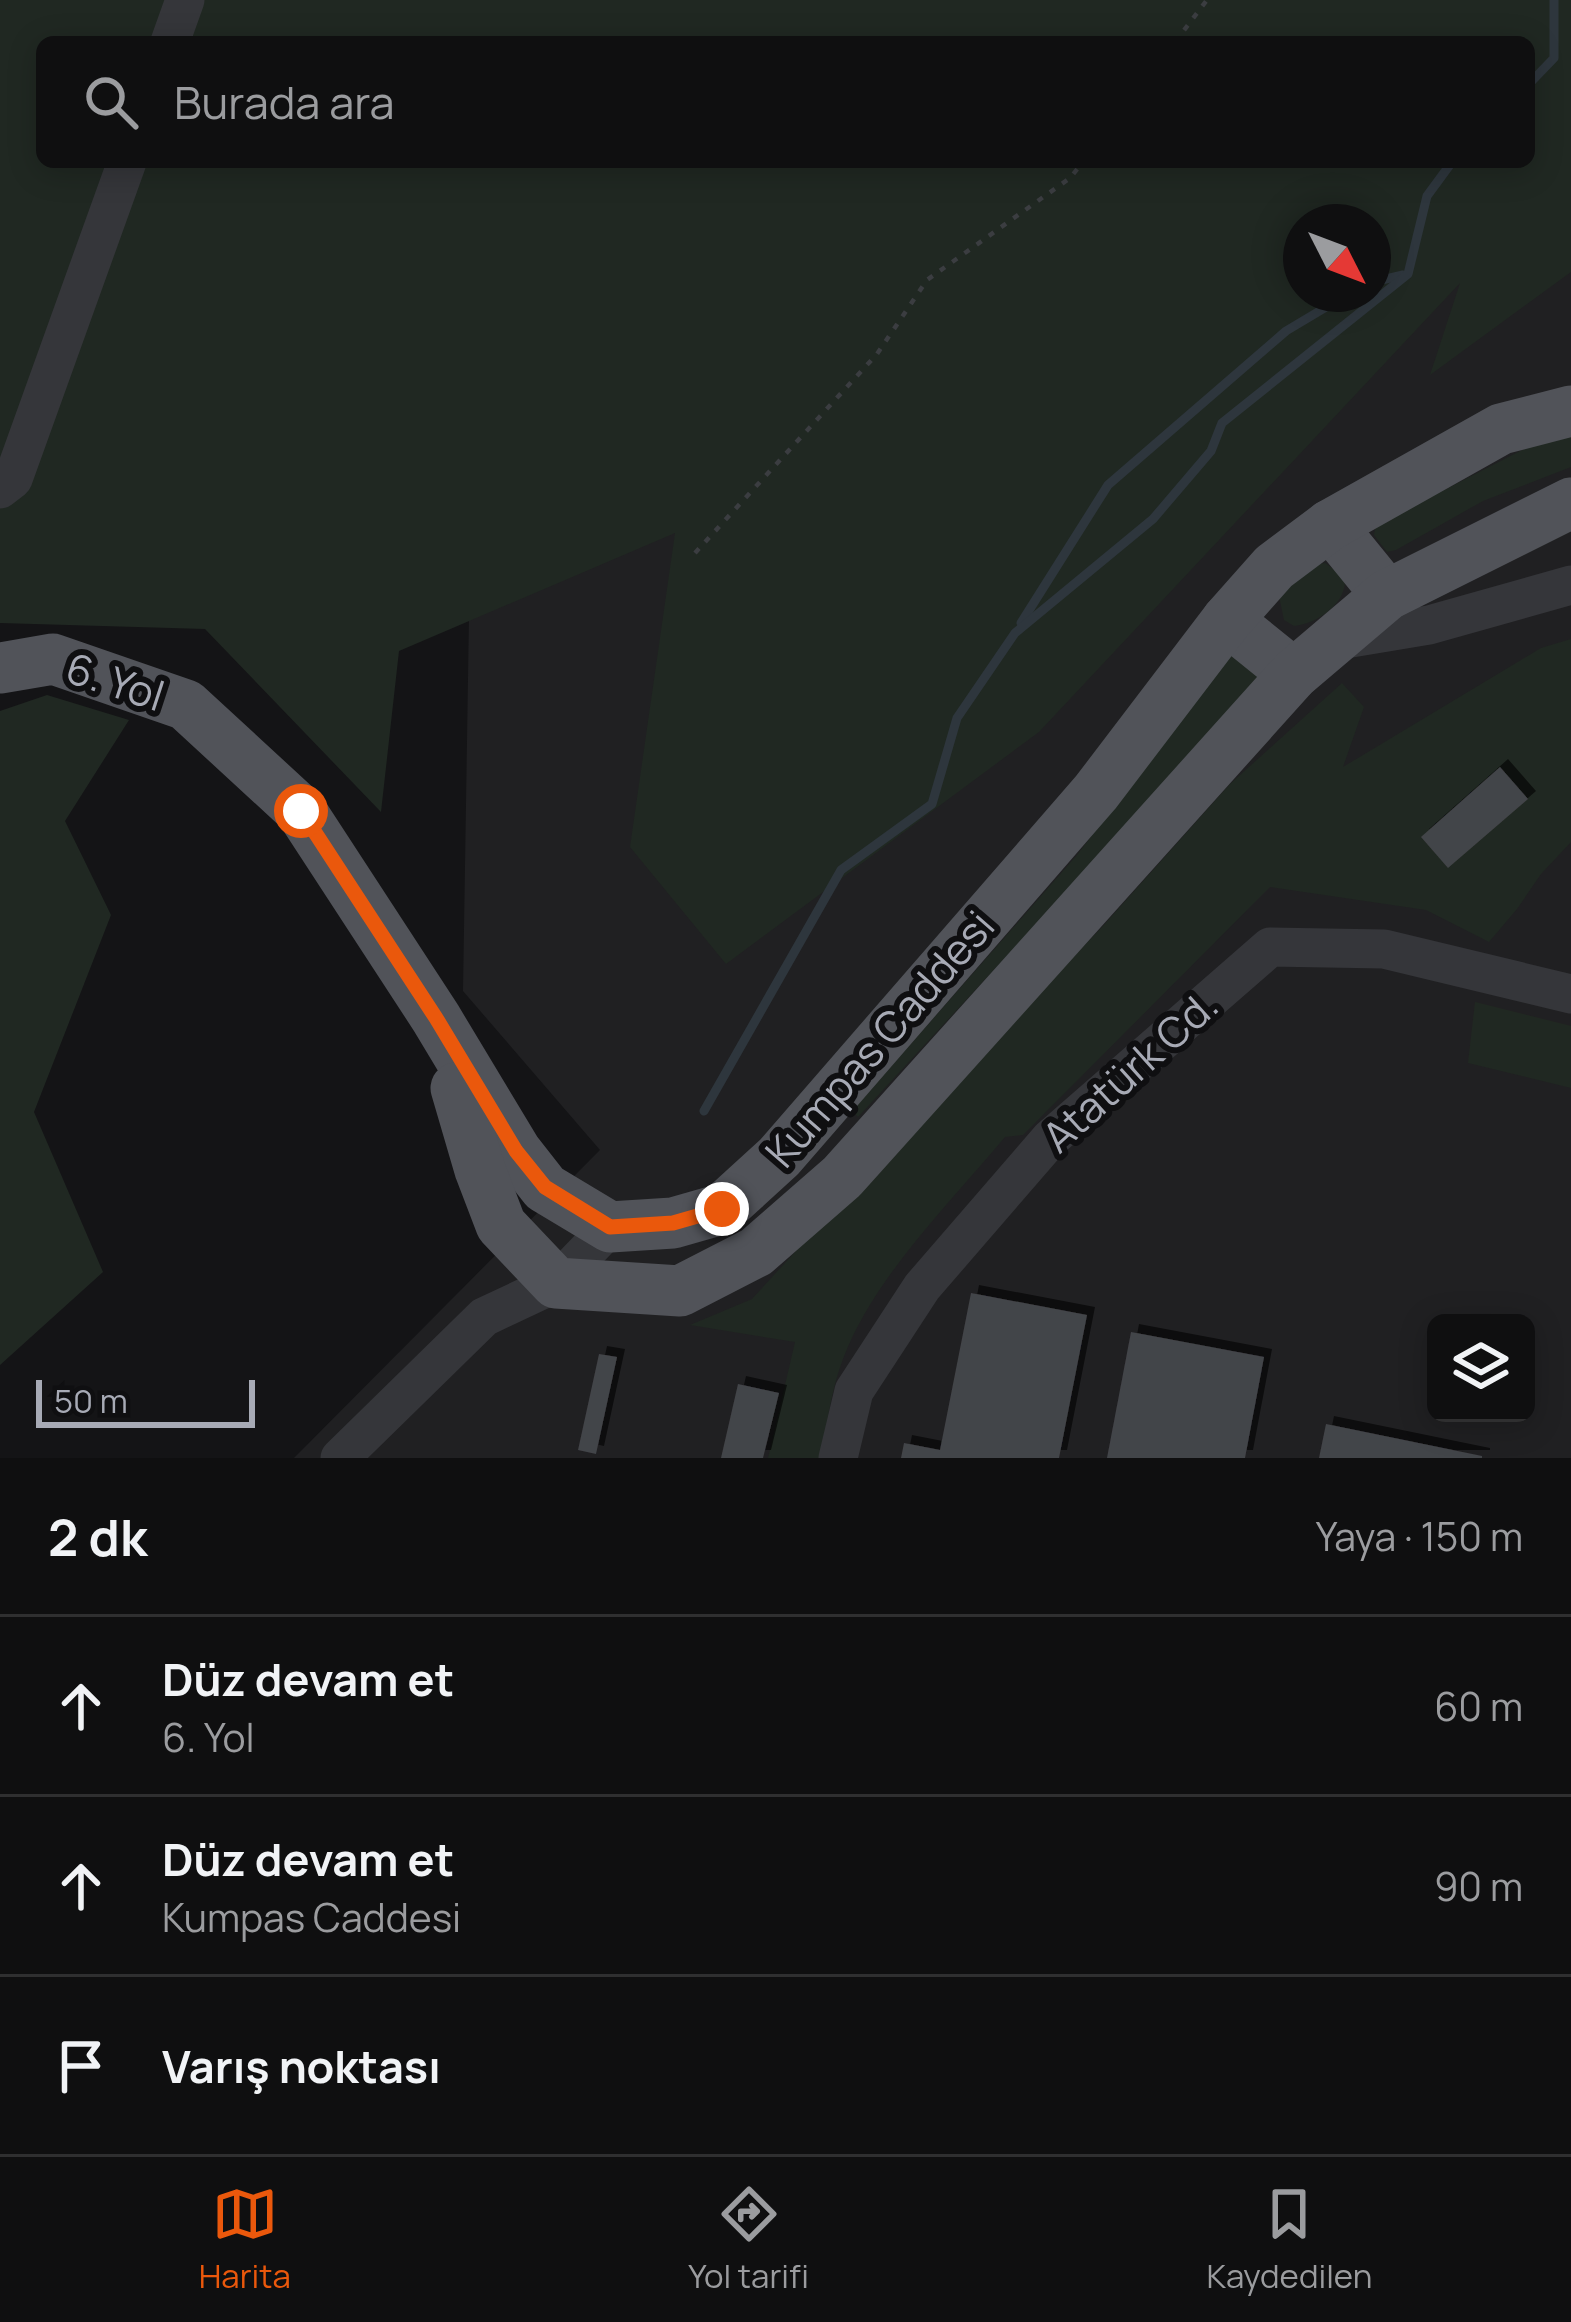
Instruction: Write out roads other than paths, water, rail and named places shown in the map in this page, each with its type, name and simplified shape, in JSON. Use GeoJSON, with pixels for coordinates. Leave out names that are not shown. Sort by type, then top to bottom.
{"type":"FeatureCollection","features":[{"type":"Feature","properties":{"kind":"main road","name":"Kumpas Caddesi"},"geometry":{"type":"LineString","coordinates":[[610,1227],[673,1223],[722,1209],[779,1157],[1096,792],[1227,620],[1274,567],[1330,525],[1501,429],[1571,411]]}},
{"type":"Feature","properties":{"kind":"main road","name":"Kumpas Caddesi"},"geometry":{"type":"LineString","coordinates":[[556,1283],[680,1291],[756,1252],[842,1178],[1294,674],[1387,596],[1571,503]]}},
{"type":"Feature","properties":{"kind":"main road"},"geometry":{"type":"LineString","coordinates":[[1330,525],[1387,596]]}},
{"type":"Feature","properties":{"kind":"main road"},"geometry":{"type":"LineString","coordinates":[[1227,620],[1294,674]]}},
{"type":"Feature","properties":{"kind":"main road","name":"6. Yol"},"geometry":{"type":"LineString","coordinates":[[0,668],[53,659],[186,705],[301,811],[436,1018]]}},
{"type":"Feature","properties":{"kind":"main road"},"geometry":{"type":"LineString","coordinates":[[436,1018],[516,1151],[545,1187],[610,1227]]}},
{"type":"Feature","properties":{"kind":"main road"},"geometry":{"type":"LineString","coordinates":[[436,1018],[479,1170],[501,1225],[556,1283]]}},
{"type":"Feature","properties":{"kind":"street"},"geometry":{"type":"LineString","coordinates":[[172,36],[185,0]]}},
{"type":"Feature","properties":{"kind":"street"},"geometry":{"type":"LineString","coordinates":[[0,489],[13,479],[125,168]]}},
{"type":"Feature","properties":{"kind":"street"},"geometry":{"type":"LineString","coordinates":[[1333,641],[1429,625],[1571,585]]}},
{"type":"Feature","properties":{"kind":"street"},"geometry":{"type":"LineString","coordinates":[[1387,596],[1429,625]]}},
{"type":"Feature","properties":{"kind":"street","name":"Atatürk Cd."},"geometry":{"type":"LineString","coordinates":[[838,1458],[854,1391],[922,1287],[1050,1139],[1270,947],[1384,949],[1571,994]]}},
{"type":"Feature","properties":{"kind":"street"},"geometry":{"type":"LineString","coordinates":[[340,1458],[484,1317],[556,1283],[610,1227]]}},
{"type":"Feature","properties":{"kind":"waterway"},"geometry":{"type":"LineString","coordinates":[[1535,78],[1554,58],[1554,0]]}},
{"type":"Feature","properties":{"kind":"waterway"},"geometry":{"type":"LineString","coordinates":[[704,1111],[841,870],[932,804],[957,718],[1015,633],[1153,519],[1211,451],[1222,423],[1408,274],[1427,196],[1448,168]]}},
{"type":"Feature","properties":{"kind":"waterway"},"geometry":{"type":"LineString","coordinates":[[1391,278],[1403,275]]}},
{"type":"Feature","properties":{"kind":"waterway"},"geometry":{"type":"LineString","coordinates":[[1021,623],[1108,485],[1286,331],[1318,312]]}}]}
